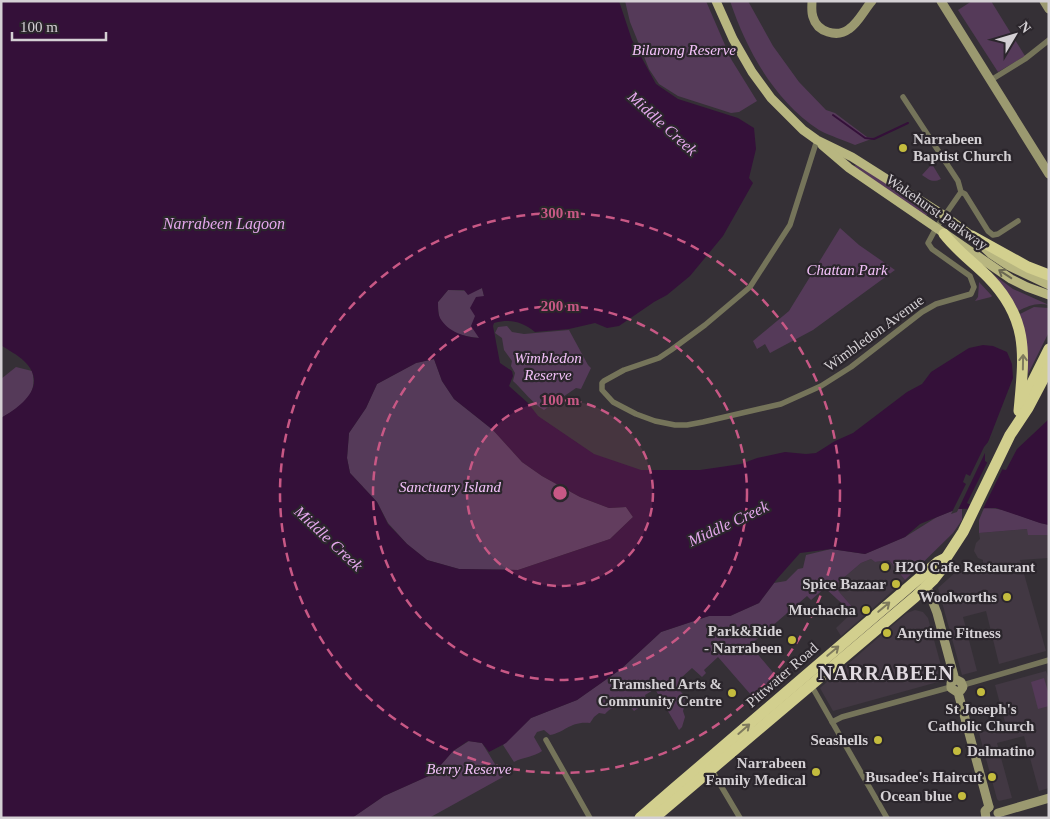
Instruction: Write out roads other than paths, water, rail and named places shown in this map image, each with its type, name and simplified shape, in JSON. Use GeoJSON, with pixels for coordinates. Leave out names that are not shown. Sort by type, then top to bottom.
{"type":"FeatureCollection","features":[{"type":"Feature","properties":{"kind":"highway"},"geometry":{"type":"LineString","coordinates":[[940,231],[991,280],[1014,314],[1021,333],[1024,359],[1018,410]]}},
{"type":"Feature","properties":{"kind":"highway"},"geometry":{"type":"LineString","coordinates":[[972,236],[1023,265],[1049,275]]}},
{"type":"Feature","properties":{"kind":"highway","name":"Pittwater Road"},"geometry":{"type":"LineString","coordinates":[[1010,435],[1018,410],[1049,348]]}},
{"type":"Feature","properties":{"kind":"highway","name":"Pittwater Road"},"geometry":{"type":"LineString","coordinates":[[654,818],[799,679],[944,566],[946,558],[963,532],[1010,435],[1045,379],[1049,368]]}},
{"type":"Feature","properties":{"kind":"highway","name":"Pittwater Road"},"geometry":{"type":"LineString","coordinates":[[640,818],[811,685],[925,581]]}},
{"type":"Feature","properties":{"kind":"main road","name":"Wakehurst Parkway"},"geometry":{"type":"LineString","coordinates":[[716,1],[735,44],[762,86],[793,120],[849,168],[940,231],[1011,279],[1049,296]]}},
{"type":"Feature","properties":{"kind":"main road","name":"Wakehurst Parkway"},"geometry":{"type":"LineString","coordinates":[[817,140],[852,157],[945,216],[972,236],[991,254],[1009,266],[1049,285]]}},
{"type":"Feature","properties":{"kind":"main road"},"geometry":{"type":"LineString","coordinates":[[849,168],[852,157]]}},
{"type":"Feature","properties":{"kind":"street"},"geometry":{"type":"LineString","coordinates":[[812,1],[813,18],[817,25],[823,30],[838,34],[847,31],[853,26],[872,1]]}},
{"type":"Feature","properties":{"kind":"street"},"geometry":{"type":"LineString","coordinates":[[941,1],[1049,174]]}},
{"type":"Feature","properties":{"kind":"street"},"geometry":{"type":"LineString","coordinates":[[1044,1],[1049,10]]}},
{"type":"Feature","properties":{"kind":"street"},"geometry":{"type":"LineString","coordinates":[[991,80],[1025,59],[1049,40]]}},
{"type":"Feature","properties":{"kind":"street"},"geometry":{"type":"LineString","coordinates":[[903,97],[958,182],[961,192],[965,194],[988,231],[993,235],[998,234],[1018,221]]}},
{"type":"Feature","properties":{"kind":"street","name":"Wimbledon Avenue"},"geometry":{"type":"LineString","coordinates":[[817,140],[790,225],[750,287],[705,325],[671,350],[658,358],[624,370],[604,381],[601,386],[602,390],[614,402],[636,414],[655,421],[687,425],[780,404],[821,386],[851,367],[922,312],[941,302],[968,296],[973,291],[974,284],[970,276],[930,247],[929,240],[940,231],[945,216],[961,192]]}},
{"type":"Feature","properties":{"kind":"street"},"geometry":{"type":"LineString","coordinates":[[925,581],[937,613],[957,687],[985,815],[996,808],[997,816],[1049,798]]}},
{"type":"Feature","properties":{"kind":"street"},"geometry":{"type":"LineString","coordinates":[[832,722],[842,717],[957,687],[1049,660]]}},
{"type":"Feature","properties":{"kind":"street"},"geometry":{"type":"LineString","coordinates":[[811,685],[887,818]]}},
{"type":"Feature","properties":{"kind":"street"},"geometry":{"type":"LineString","coordinates":[[546,740],[590,818]]}},
{"type":"Feature","properties":{"kind":"street"},"geometry":{"type":"LineString","coordinates":[[709,765],[740,818]]}},
{"type":"Feature","properties":{"kind":"water","name":"Narrabeen Lagoon"},"geometry":{"type":"Polygon","coordinates":[[[1,1],[619,1],[632,40],[656,84],[678,99],[738,118],[754,128],[756,149],[749,178],[753,183],[723,236],[690,276],[667,295],[619,326],[607,328],[595,323],[569,329],[535,332],[525,325],[515,322],[494,323],[500,363],[512,371],[513,376],[509,386],[528,403],[538,416],[594,454],[641,470],[700,470],[741,464],[757,458],[785,452],[816,453],[835,441],[853,433],[907,392],[922,384],[931,372],[969,348],[983,345],[993,346],[1007,352],[1012,364],[1013,378],[985,450],[985,461],[995,468],[1006,470],[1017,449],[1049,419],[1049,525],[996,508],[957,509],[920,524],[905,537],[865,554],[831,549],[800,553],[759,603],[730,616],[709,616],[661,632],[621,669],[577,700],[531,718],[506,743],[489,752],[482,743],[468,741],[453,751],[433,774],[384,796],[352,818],[1,818],[1,418],[17,407],[30,394],[34,378],[24,361],[1,345],[1,1]],[[482,288],[468,295],[464,290],[448,290],[438,302],[439,315],[443,323],[457,333],[479,338],[471,326],[475,316],[470,308],[476,297],[484,296],[482,288]],[[434,359],[416,363],[377,384],[366,408],[349,433],[347,458],[350,473],[377,502],[388,524],[407,544],[427,560],[459,569],[518,570],[610,539],[633,517],[626,507],[609,508],[580,497],[542,476],[522,462],[493,430],[454,399],[442,381],[434,359]]]}},
{"type":"Feature","properties":{"kind":"waterway"},"geometry":{"type":"LineString","coordinates":[[833,115],[865,138],[874,139],[908,123]]}},
{"type":"Feature","properties":{"kind":"place","name":"Narrabeen Baptist Church"},"geometry":{"type":"Point","coordinates":[903,148]}},
{"type":"Feature","properties":{"kind":"place","name":"H2O Cafe Restaurant"},"geometry":{"type":"Point","coordinates":[885,567]}},
{"type":"Feature","properties":{"kind":"place","name":"Spice Bazaar"},"geometry":{"type":"Point","coordinates":[896,584]}},
{"type":"Feature","properties":{"kind":"place","name":"Woolworths"},"geometry":{"type":"Point","coordinates":[1007,597]}},
{"type":"Feature","properties":{"kind":"place","name":"Muchacha"},"geometry":{"type":"Point","coordinates":[866,610]}},
{"type":"Feature","properties":{"kind":"place","name":"Anytime Fitness"},"geometry":{"type":"Point","coordinates":[887,633]}},
{"type":"Feature","properties":{"kind":"place","name":"Park&Ride - Narrabeen"},"geometry":{"type":"Point","coordinates":[792,640]}},
{"type":"Feature","properties":{"kind":"place","name":"St Joseph's Catholic Church"},"geometry":{"type":"Point","coordinates":[981,692]}},
{"type":"Feature","properties":{"kind":"place","name":"Tramshed Arts & Community Centre"},"geometry":{"type":"Point","coordinates":[732,693]}},
{"type":"Feature","properties":{"kind":"place","name":"Seashells"},"geometry":{"type":"Point","coordinates":[878,740]}},
{"type":"Feature","properties":{"kind":"place","name":"Dalmatino"},"geometry":{"type":"Point","coordinates":[957,751]}},
{"type":"Feature","properties":{"kind":"place","name":"Narrabeen Family Medical"},"geometry":{"type":"Point","coordinates":[816,772]}},
{"type":"Feature","properties":{"kind":"place","name":"Busadee's Haircut"},"geometry":{"type":"Point","coordinates":[992,777]}},
{"type":"Feature","properties":{"kind":"place","name":"Ocean blue"},"geometry":{"type":"Point","coordinates":[962,796]}},
{"type":"Feature","properties":{"kind":"district","name":"NARRABEEN"},"geometry":{"type":"Point","coordinates":[886,673]}},
{"type":"Feature","properties":{"kind":"park label","name":"Bilarong Reserve"},"geometry":{"type":"Point","coordinates":[684,50]}},
{"type":"Feature","properties":{"kind":"park label","name":"Chattan Park"},"geometry":{"type":"Point","coordinates":[847,270]}},
{"type":"Feature","properties":{"kind":"park label","name":"Wimbledon Reserve"},"geometry":{"type":"Point","coordinates":[548,366]}},
{"type":"Feature","properties":{"kind":"park label","name":"Sanctuary Island"},"geometry":{"type":"Point","coordinates":[450,487]}},
{"type":"Feature","properties":{"kind":"park label","name":"Berry Reserve"},"geometry":{"type":"Point","coordinates":[469,769]}},
{"type":"Feature","properties":{"kind":"water label","name":"Middle Creek"},"geometry":{"type":"Point","coordinates":[663,123]}},
{"type":"Feature","properties":{"kind":"water label","name":"Middle Creek"},"geometry":{"type":"Point","coordinates":[728,523]}},
{"type":"Feature","properties":{"kind":"water label","name":"Middle Creek"},"geometry":{"type":"Point","coordinates":[329,538]}}]}
